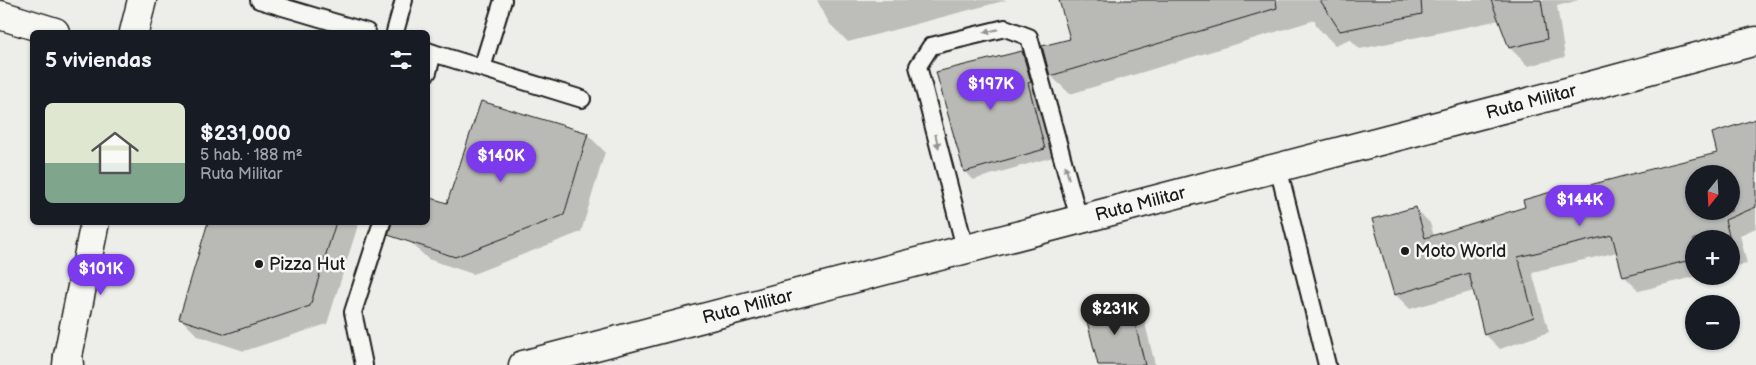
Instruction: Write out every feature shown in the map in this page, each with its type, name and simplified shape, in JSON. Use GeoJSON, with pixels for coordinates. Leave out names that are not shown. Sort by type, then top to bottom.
{"type":"FeatureCollection","features":[{"type":"Feature","properties":{"kind":"main road"},"geometry":{"type":"LineString","coordinates":[[134,30],[142,0]]}},
{"type":"Feature","properties":{"kind":"main road"},"geometry":{"type":"LineString","coordinates":[[0,15],[49,30]]}},
{"type":"Feature","properties":{"kind":"main road","name":"Ruta Militar"},"geometry":{"type":"LineString","coordinates":[[523,365],[572,358],[965,248],[1756,41]]}},
{"type":"Feature","properties":{"kind":"main road"},"geometry":{"type":"LineString","coordinates":[[68,363],[94,225]]}},
{"type":"Feature","properties":{"kind":"lane"},"geometry":{"type":"LineString","coordinates":[[259,0],[307,7],[362,30]]}},
{"type":"Feature","properties":{"kind":"lane"},"geometry":{"type":"LineString","coordinates":[[395,30],[404,0]]}},
{"type":"Feature","properties":{"kind":"lane"},"geometry":{"type":"LineString","coordinates":[[482,68],[503,0]]}},
{"type":"Feature","properties":{"kind":"lane"},"geometry":{"type":"LineString","coordinates":[[965,248],[918,66],[931,46],[1005,28],[1030,37],[1080,219]]}},
{"type":"Feature","properties":{"kind":"lane"},"geometry":{"type":"LineString","coordinates":[[430,52],[582,99]]}},
{"type":"Feature","properties":{"kind":"lane"},"geometry":{"type":"LineString","coordinates":[[1278,167],[1327,365]]}},
{"type":"Feature","properties":{"kind":"lane"},"geometry":{"type":"LineString","coordinates":[[364,365],[353,312],[381,225]]}},
{"type":"Feature","properties":{"kind":"building"},"geometry":{"type":"Polygon","coordinates":[[[1059,0],[1276,0],[1277,8],[1050,76],[1042,46],[1070,39],[1059,0]]]}},
{"type":"Feature","properties":{"kind":"building"},"geometry":{"type":"Polygon","coordinates":[[[1320,0],[1421,0],[1422,14],[1340,31],[1320,0]]]}},
{"type":"Feature","properties":{"kind":"building"},"geometry":{"type":"Polygon","coordinates":[[[1491,0],[1541,0],[1547,39],[1509,48],[1491,0]]]}},
{"type":"Feature","properties":{"kind":"building"},"geometry":{"type":"Polygon","coordinates":[[[1022,51],[1031,82],[1028,83],[1045,149],[964,172],[936,72],[1022,51]]]}},
{"type":"Feature","properties":{"kind":"building"},"geometry":{"type":"Polygon","coordinates":[[[481,101],[588,133],[564,215],[455,257],[388,235],[391,225],[430,225],[430,198],[447,203],[481,101]]]}},
{"type":"Feature","properties":{"kind":"building"},"geometry":{"type":"Polygon","coordinates":[[[1756,119],[1756,207],[1740,214],[1740,165],[1685,165],[1685,220],[1725,220],[1728,230],[1685,230],[1685,261],[1623,277],[1612,235],[1518,257],[1534,317],[1484,335],[1469,273],[1394,295],[1372,219],[1416,207],[1425,238],[1525,207],[1523,200],[1551,192],[1552,195],[1717,153],[1712,133],[1756,119]]]}},
{"type":"Feature","properties":{"kind":"building","name":"Pizza Hut"},"geometry":{"type":"Polygon","coordinates":[[[207,225],[335,225],[310,306],[226,334],[179,319],[207,225]]]}},
{"type":"Feature","properties":{"kind":"building"},"geometry":{"type":"Polygon","coordinates":[[[1130,303],[1145,365],[1098,365],[1085,313],[1130,303]]]}},
{"type":"Feature","properties":{"kind":"place","name":"Moto World"},"geometry":{"type":"Point","coordinates":[1405,251]}},
{"type":"Feature","properties":{"kind":"place","name":"Pizza Hut"},"geometry":{"type":"Point","coordinates":[259,264]}}]}
